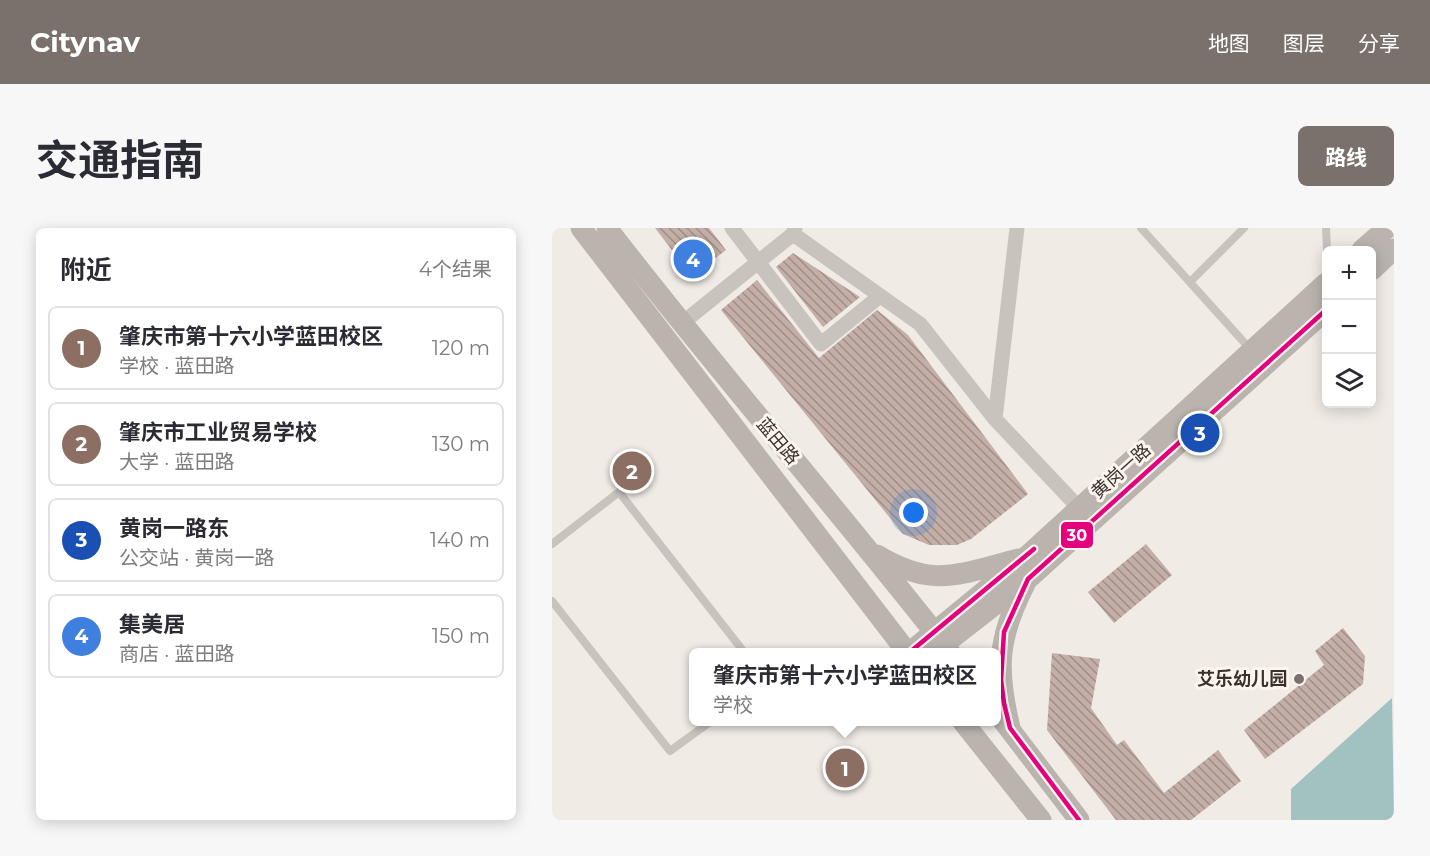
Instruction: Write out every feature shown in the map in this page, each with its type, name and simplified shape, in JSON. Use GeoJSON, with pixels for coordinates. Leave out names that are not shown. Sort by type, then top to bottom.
{"type":"FeatureCollection","features":[{"type":"Feature","properties":{"kind":"main road","name":"蓝田路"},"geometry":{"type":"LineString","coordinates":[[582,228],[906,648]]}},
{"type":"Feature","properties":{"kind":"main road","name":"蓝田路"},"geometry":{"type":"LineString","coordinates":[[607,228],[681,324],[869,549],[941,646]]}},
{"type":"Feature","properties":{"kind":"main road"},"geometry":{"type":"LineString","coordinates":[[1367,246],[1387,228]]}},
{"type":"Feature","properties":{"kind":"main road"},"geometry":{"type":"LineString","coordinates":[[1376,265],[1394,249]]}},
{"type":"Feature","properties":{"kind":"main road","name":"黄岗一路"},"geometry":{"type":"LineString","coordinates":[[941,646],[1026,557],[1322,287]]}},
{"type":"Feature","properties":{"kind":"main road","name":"黄岗一路"},"geometry":{"type":"LineString","coordinates":[[941,646],[1028,579],[1322,314]]}},
{"type":"Feature","properties":{"kind":"main road"},"geometry":{"type":"LineString","coordinates":[[869,549],[895,566],[939,577],[961,575],[1026,557]]}},
{"type":"Feature","properties":{"kind":"main road"},"geometry":{"type":"LineString","coordinates":[[1028,579],[1004,632],[1001,680],[1003,720],[1079,820]]}},
{"type":"Feature","properties":{"kind":"main road"},"geometry":{"type":"LineString","coordinates":[[966,726],[1041,820]]}},
{"type":"Feature","properties":{"kind":"street"},"geometry":{"type":"LineString","coordinates":[[732,228],[821,344],[880,296]]}},
{"type":"Feature","properties":{"kind":"street"},"geometry":{"type":"LineString","coordinates":[[995,420],[1017,228]]}},
{"type":"Feature","properties":{"kind":"street"},"geometry":{"type":"LineString","coordinates":[[681,324],[794,231],[920,324],[995,420],[1079,508]]}},
{"type":"Feature","properties":{"kind":"lane"},"geometry":{"type":"LineString","coordinates":[[1141,228],[1252,351]]}},
{"type":"Feature","properties":{"kind":"lane"},"geometry":{"type":"LineString","coordinates":[[1190,282],[1244,228]]}},
{"type":"Feature","properties":{"kind":"lane"},"geometry":{"type":"LineString","coordinates":[[1326,228],[1327,246]]}},
{"type":"Feature","properties":{"kind":"lane"},"geometry":{"type":"LineString","coordinates":[[552,544],[618,492],[741,648]]}},
{"type":"Feature","properties":{"kind":"lane"},"geometry":{"type":"LineString","coordinates":[[552,601],[670,751],[704,726]]}},
{"type":"Feature","properties":{"kind":"water"},"geometry":{"type":"Polygon","coordinates":[[[1392,698],[1394,820],[1291,820],[1291,789],[1392,698]]]}},
{"type":"Feature","properties":{"kind":"building"},"geometry":{"type":"Polygon","coordinates":[[[655,228],[709,228],[726,250],[692,276],[655,228]]]}},
{"type":"Feature","properties":{"kind":"building"},"geometry":{"type":"Polygon","coordinates":[[[793,253],[860,297],[823,327],[776,267],[793,253]]]}},
{"type":"Feature","properties":{"kind":"building"},"geometry":{"type":"Polygon","coordinates":[[[757,280],[819,358],[877,310],[908,335],[1028,494],[971,539],[957,545],[929,545],[903,534],[721,310],[757,280]]]}},
{"type":"Feature","properties":{"kind":"building"},"geometry":{"type":"Polygon","coordinates":[[[1146,544],[1172,575],[1114,623],[1088,592],[1146,544]]]}},
{"type":"Feature","properties":{"kind":"building"},"geometry":{"type":"Polygon","coordinates":[[[1343,628],[1365,656],[1363,684],[1265,759],[1244,730],[1324,665],[1315,651],[1343,628]]]}},
{"type":"Feature","properties":{"kind":"building"},"geometry":{"type":"Polygon","coordinates":[[[1052,653],[1100,659],[1091,708],[1117,745],[1124,740],[1164,793],[1218,750],[1241,781],[1191,820],[1116,820],[1047,730],[1052,653]]]}},
{"type":"Feature","properties":{"kind":"transit line","name":"30"},"geometry":{"type":"LineString","coordinates":[[1079,820],[1010,728],[1004,703],[1001,680],[1004,632],[1028,579],[1322,314]]}},
{"type":"Feature","properties":{"kind":"transit line","name":"30"},"geometry":{"type":"LineString","coordinates":[[915,648],[1034,549]]}},
{"type":"Feature","properties":{"kind":"place","name":"集美居"},"geometry":{"type":"Point","coordinates":[693,259]}},
{"type":"Feature","properties":{"kind":"place","name":"黄岗一路东"},"geometry":{"type":"Point","coordinates":[1200,433]}},
{"type":"Feature","properties":{"kind":"place","name":"肇庆市工业贸易学校"},"geometry":{"type":"Point","coordinates":[632,471]}},
{"type":"Feature","properties":{"kind":"place","name":"艾乐幼儿园"},"geometry":{"type":"Point","coordinates":[1299,679]}},
{"type":"Feature","properties":{"kind":"place","name":"肇庆市第十六小学蓝田校区"},"geometry":{"type":"Point","coordinates":[845,768]}}]}
